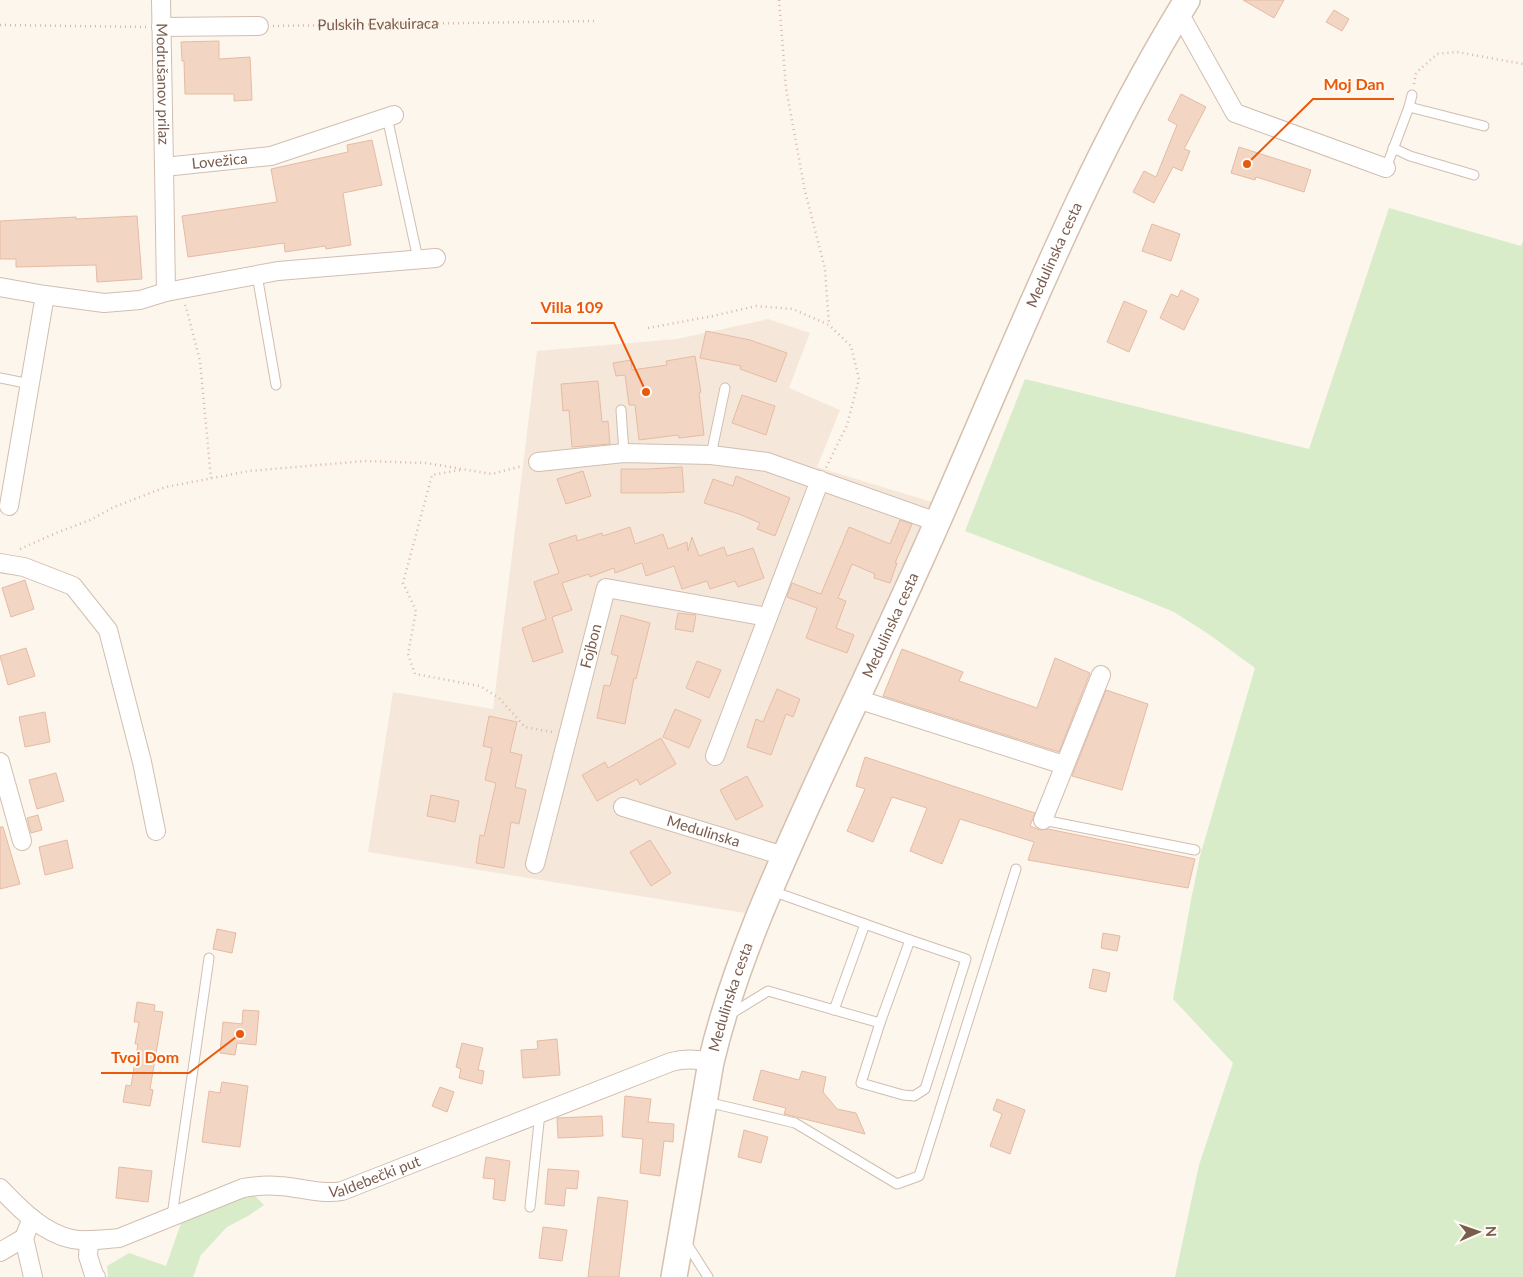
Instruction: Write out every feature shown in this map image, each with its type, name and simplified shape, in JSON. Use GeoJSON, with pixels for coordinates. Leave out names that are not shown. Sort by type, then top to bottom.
{"type":"FeatureCollection","features":[{"type":"Feature","properties":{"kind":"main road","name":"Medulinska cesta"},"geometry":{"type":"LineString","coordinates":[[674,1277],[711,1062],[742,962],[770,890],[937,522],[1067,227],[1140,81],[1182,7]]}},
{"type":"Feature","properties":{"kind":"street","name":"Modrušanov prilaz"},"geometry":{"type":"LineString","coordinates":[[160,0],[164,167]]}},
{"type":"Feature","properties":{"kind":"street"},"geometry":{"type":"LineString","coordinates":[[1182,7],[1235,113],[1386,168]]}},
{"type":"Feature","properties":{"kind":"street"},"geometry":{"type":"LineString","coordinates":[[161,27],[259,26]]}},
{"type":"Feature","properties":{"kind":"street","name":"Lovežica"},"geometry":{"type":"LineString","coordinates":[[164,167],[271,156],[390,116]]}},
{"type":"Feature","properties":{"kind":"street"},"geometry":{"type":"LineString","coordinates":[[164,167],[172,290]]}},
{"type":"Feature","properties":{"kind":"street"},"geometry":{"type":"LineString","coordinates":[[0,287],[104,303],[140,300],[172,290],[278,271],[436,258]]}},
{"type":"Feature","properties":{"kind":"street"},"geometry":{"type":"LineString","coordinates":[[9,506],[45,295]]}},
{"type":"Feature","properties":{"kind":"street"},"geometry":{"type":"LineString","coordinates":[[538,462],[624,453],[711,455],[767,462],[937,522]]}},
{"type":"Feature","properties":{"kind":"street"},"geometry":{"type":"LineString","coordinates":[[715,756],[820,480]]}},
{"type":"Feature","properties":{"kind":"street"},"geometry":{"type":"LineString","coordinates":[[7,558],[24,567],[73,586],[108,630],[142,762],[156,831]]}},
{"type":"Feature","properties":{"kind":"street","name":"Fojbon"},"geometry":{"type":"LineString","coordinates":[[535,864],[606,588],[768,617]]}},
{"type":"Feature","properties":{"kind":"street"},"geometry":{"type":"LineString","coordinates":[[1043,820],[1101,675]]}},
{"type":"Feature","properties":{"kind":"street"},"geometry":{"type":"LineString","coordinates":[[857,698],[1064,765]]}},
{"type":"Feature","properties":{"kind":"street"},"geometry":{"type":"LineString","coordinates":[[0,762],[22,841]]}},
{"type":"Feature","properties":{"kind":"street","name":"Medulinska"},"geometry":{"type":"LineString","coordinates":[[623,807],[784,856]]}},
{"type":"Feature","properties":{"kind":"street","name":"Valdebečki put"},"geometry":{"type":"LineString","coordinates":[[0,1188],[22,1211],[59,1235],[73,1239],[90,1240],[118,1238],[243,1188],[279,1186],[325,1192],[342,1191],[670,1062],[694,1059],[711,1062]]}},
{"type":"Feature","properties":{"kind":"street"},"geometry":{"type":"LineString","coordinates":[[32,1218],[24,1238],[33,1277]]}},
{"type":"Feature","properties":{"kind":"street"},"geometry":{"type":"LineString","coordinates":[[0,1252],[24,1238]]}},
{"type":"Feature","properties":{"kind":"street"},"geometry":{"type":"LineString","coordinates":[[90,1240],[88,1256],[96,1277]]}},
{"type":"Feature","properties":{"kind":"lane"},"geometry":{"type":"LineString","coordinates":[[1386,168],[1412,95]]}},
{"type":"Feature","properties":{"kind":"lane"},"geometry":{"type":"LineString","coordinates":[[1409,107],[1484,126]]}},
{"type":"Feature","properties":{"kind":"lane"},"geometry":{"type":"LineString","coordinates":[[390,116],[418,259]]}},
{"type":"Feature","properties":{"kind":"lane"},"geometry":{"type":"LineString","coordinates":[[1393,148],[1410,156],[1474,175]]}},
{"type":"Feature","properties":{"kind":"lane"},"geometry":{"type":"LineString","coordinates":[[258,275],[276,385]]}},
{"type":"Feature","properties":{"kind":"lane"},"geometry":{"type":"LineString","coordinates":[[0,378],[30,384]]}},
{"type":"Feature","properties":{"kind":"lane"},"geometry":{"type":"LineString","coordinates":[[711,455],[725,388]]}},
{"type":"Feature","properties":{"kind":"lane"},"geometry":{"type":"LineString","coordinates":[[621,410],[624,453]]}},
{"type":"Feature","properties":{"kind":"lane"},"geometry":{"type":"LineString","coordinates":[[1043,820],[1195,850]]}},
{"type":"Feature","properties":{"kind":"lane"},"geometry":{"type":"LineString","coordinates":[[704,1101],[795,1123],[897,1184],[919,1176],[1016,869]]}},
{"type":"Feature","properties":{"kind":"lane"},"geometry":{"type":"LineString","coordinates":[[770,890],[966,959],[925,1088],[914,1096],[903,1095],[861,1083],[910,940]]}},
{"type":"Feature","properties":{"kind":"lane"},"geometry":{"type":"LineString","coordinates":[[834,1010],[865,924]]}},
{"type":"Feature","properties":{"kind":"lane"},"geometry":{"type":"LineString","coordinates":[[172,1216],[209,958]]}},
{"type":"Feature","properties":{"kind":"lane"},"geometry":{"type":"LineString","coordinates":[[723,1019],[768,991],[880,1023]]}},
{"type":"Feature","properties":{"kind":"lane"},"geometry":{"type":"LineString","coordinates":[[530,1207],[540,1113]]}},
{"type":"Feature","properties":{"kind":"lane"},"geometry":{"type":"LineString","coordinates":[[681,1234],[708,1277]]}},
{"type":"Feature","properties":{"kind":"path"},"geometry":{"type":"LineString","coordinates":[[779,0],[786,88],[805,191],[825,269],[830,325]]}},
{"type":"Feature","properties":{"kind":"path","name":"Pulskih Evakuiraca"},"geometry":{"type":"LineString","coordinates":[[259,26],[595,21]]}},
{"type":"Feature","properties":{"kind":"path"},"geometry":{"type":"LineString","coordinates":[[0,24],[161,27]]}},
{"type":"Feature","properties":{"kind":"path"},"geometry":{"type":"LineString","coordinates":[[1412,95],[1416,73],[1437,54],[1457,52],[1523,64]]}},
{"type":"Feature","properties":{"kind":"path"},"geometry":{"type":"LineString","coordinates":[[172,290],[188,311],[200,361],[211,478]]}},
{"type":"Feature","properties":{"kind":"path"},"geometry":{"type":"LineString","coordinates":[[648,328],[756,306],[793,309],[830,325],[851,346],[859,379],[847,425],[820,480]]}},
{"type":"Feature","properties":{"kind":"path"},"geometry":{"type":"LineString","coordinates":[[7,558],[114,507],[166,487],[249,471],[365,461],[426,463],[492,474],[538,462]]}},
{"type":"Feature","properties":{"kind":"path"},"geometry":{"type":"LineString","coordinates":[[462,469],[432,475],[404,583],[416,611],[408,654],[415,674],[480,686],[499,698],[525,727],[569,735]]}},
{"type":"Feature","properties":{"kind":"shaded area"},"geometry":{"type":"Polygon","coordinates":[[[768,319],[810,333],[789,388],[840,410],[817,467],[932,502],[745,913],[368,852],[393,692],[493,709],[537,351],[677,339],[768,319]]]}},
{"type":"Feature","properties":{"kind":"green space"},"geometry":{"type":"Polygon","coordinates":[[[1389,208],[1521,246],[1523,241],[1523,1277],[1175,1277],[1199,1165],[1233,1063],[1173,999],[1200,856],[1255,668],[1210,635],[1174,612],[965,531],[1025,379],[1309,449],[1389,208]]]}},
{"type":"Feature","properties":{"kind":"green space"},"geometry":{"type":"Polygon","coordinates":[[[254,1195],[264,1205],[227,1227],[201,1255],[193,1277],[108,1277],[107,1266],[129,1253],[166,1266],[181,1223],[235,1198],[254,1195]]]}},
{"type":"Feature","properties":{"kind":"building"},"geometry":{"type":"Polygon","coordinates":[[[1243,0],[1284,0],[1274,18],[1243,0]]]}},
{"type":"Feature","properties":{"kind":"building"},"geometry":{"type":"Polygon","coordinates":[[[1334,10],[1349,19],[1342,31],[1326,22],[1334,10]]]}},
{"type":"Feature","properties":{"kind":"building"},"geometry":{"type":"Polygon","coordinates":[[[219,41],[219,59],[250,57],[252,100],[234,101],[234,94],[185,94],[184,61],[182,61],[181,42],[219,41]]]}},
{"type":"Feature","properties":{"kind":"building"},"geometry":{"type":"Polygon","coordinates":[[[1181,94],[1206,107],[1184,149],[1190,151],[1182,171],[1173,167],[1154,203],[1133,192],[1144,171],[1156,177],[1177,125],[1168,120],[1181,94]]]}},
{"type":"Feature","properties":{"kind":"building"},"geometry":{"type":"Polygon","coordinates":[[[372,140],[382,185],[343,193],[351,245],[326,249],[325,246],[285,252],[284,243],[188,257],[182,216],[277,202],[271,169],[348,152],[347,145],[372,140]]]}},
{"type":"Feature","properties":{"kind":"building"},"geometry":{"type":"Polygon","coordinates":[[[1239,147],[1311,170],[1304,192],[1256,177],[1255,180],[1231,173],[1239,147]]]}},
{"type":"Feature","properties":{"kind":"building"},"geometry":{"type":"Polygon","coordinates":[[[137,216],[142,279],[97,282],[96,265],[16,267],[16,259],[0,259],[0,221],[137,216]]]}},
{"type":"Feature","properties":{"kind":"building"},"geometry":{"type":"Polygon","coordinates":[[[1152,224],[1180,234],[1171,261],[1142,251],[1152,224]]]}},
{"type":"Feature","properties":{"kind":"building"},"geometry":{"type":"Polygon","coordinates":[[[1181,290],[1199,299],[1184,330],[1160,318],[1171,294],[1178,297],[1181,290]]]}},
{"type":"Feature","properties":{"kind":"building"},"geometry":{"type":"Polygon","coordinates":[[[1124,301],[1147,311],[1129,352],[1107,342],[1124,301]]]}},
{"type":"Feature","properties":{"kind":"building"},"geometry":{"type":"Polygon","coordinates":[[[706,331],[750,340],[787,353],[776,382],[740,369],[741,366],[700,358],[706,331]]]}},
{"type":"Feature","properties":{"kind":"building"},"geometry":{"type":"Polygon","coordinates":[[[695,356],[701,392],[699,393],[704,435],[679,438],[678,435],[639,440],[635,405],[629,405],[625,375],[616,376],[613,363],[631,360],[632,370],[667,365],[666,361],[695,356]]]}},
{"type":"Feature","properties":{"kind":"building"},"geometry":{"type":"Polygon","coordinates":[[[598,381],[602,422],[608,421],[610,444],[572,447],[569,410],[563,411],[561,384],[598,381]]]}},
{"type":"Feature","properties":{"kind":"building"},"geometry":{"type":"Polygon","coordinates":[[[742,395],[775,406],[766,435],[732,423],[742,395]]]}},
{"type":"Feature","properties":{"kind":"building"},"geometry":{"type":"Polygon","coordinates":[[[682,467],[684,492],[621,493],[621,469],[682,467]]]}},
{"type":"Feature","properties":{"kind":"building"},"geometry":{"type":"Polygon","coordinates":[[[583,471],[591,496],[566,504],[557,479],[583,471]]]}},
{"type":"Feature","properties":{"kind":"building"},"geometry":{"type":"Polygon","coordinates":[[[736,476],[790,498],[775,536],[757,529],[760,523],[704,503],[713,479],[733,486],[736,476]]]}},
{"type":"Feature","properties":{"kind":"building"},"geometry":{"type":"Polygon","coordinates":[[[900,520],[912,524],[895,563],[897,563],[890,583],[874,578],[875,574],[852,564],[838,598],[846,601],[836,628],[854,635],[847,653],[806,638],[817,608],[787,597],[792,583],[821,594],[849,527],[890,544],[900,520]]]}},
{"type":"Feature","properties":{"kind":"building"},"geometry":{"type":"Polygon","coordinates":[[[630,527],[635,544],[663,534],[668,549],[687,542],[688,551],[692,537],[699,556],[724,547],[727,556],[753,548],[764,578],[738,587],[735,581],[710,589],[707,581],[682,589],[674,566],[646,576],[642,563],[615,573],[614,568],[590,577],[589,574],[562,583],[572,610],[552,617],[563,652],[533,662],[522,628],[546,619],[534,582],[559,573],[549,544],[576,535],[577,541],[602,533],[603,536],[630,527]]]}},
{"type":"Feature","properties":{"kind":"building"},"geometry":{"type":"Polygon","coordinates":[[[25,580],[34,609],[11,617],[2,588],[25,580]]]}},
{"type":"Feature","properties":{"kind":"building"},"geometry":{"type":"Polygon","coordinates":[[[678,613],[696,615],[693,632],[675,629],[678,613]]]}},
{"type":"Feature","properties":{"kind":"building"},"geometry":{"type":"Polygon","coordinates":[[[621,615],[650,623],[636,679],[634,678],[625,724],[597,718],[604,685],[610,686],[618,656],[611,654],[621,615]]]}},
{"type":"Feature","properties":{"kind":"building"},"geometry":{"type":"Polygon","coordinates":[[[26,648],[35,676],[8,685],[0,656],[26,648]]]}},
{"type":"Feature","properties":{"kind":"building"},"geometry":{"type":"Polygon","coordinates":[[[902,649],[963,672],[959,681],[1037,708],[1055,658],[1090,673],[1059,752],[883,696],[902,649]]]}},
{"type":"Feature","properties":{"kind":"building"},"geometry":{"type":"Polygon","coordinates":[[[697,661],[721,670],[709,698],[686,688],[697,661]]]}},
{"type":"Feature","properties":{"kind":"building"},"geometry":{"type":"Polygon","coordinates":[[[777,689],[800,699],[793,717],[786,714],[771,755],[747,747],[756,719],[763,722],[777,689]]]}},
{"type":"Feature","properties":{"kind":"building"},"geometry":{"type":"Polygon","coordinates":[[[1106,690],[1148,704],[1122,790],[1072,776],[1106,690]]]}},
{"type":"Feature","properties":{"kind":"building"},"geometry":{"type":"Polygon","coordinates":[[[675,709],[701,720],[689,748],[663,737],[675,709]]]}},
{"type":"Feature","properties":{"kind":"building"},"geometry":{"type":"Polygon","coordinates":[[[45,712],[50,742],[25,747],[19,717],[45,712]]]}},
{"type":"Feature","properties":{"kind":"building"},"geometry":{"type":"Polygon","coordinates":[[[489,716],[517,722],[510,752],[522,755],[515,787],[526,790],[519,824],[511,822],[504,868],[476,863],[480,835],[484,836],[496,783],[485,780],[492,748],[483,746],[489,716]]]}},
{"type":"Feature","properties":{"kind":"building"},"geometry":{"type":"Polygon","coordinates":[[[661,738],[676,764],[640,785],[637,779],[597,801],[582,775],[605,762],[608,768],[661,738]]]}},
{"type":"Feature","properties":{"kind":"building"},"geometry":{"type":"Polygon","coordinates":[[[865,757],[1035,813],[1030,826],[1040,830],[1048,829],[1195,859],[1188,888],[1028,860],[1034,842],[960,819],[942,864],[910,851],[927,808],[892,797],[873,842],[847,831],[865,789],[856,786],[865,757]]]}},
{"type":"Feature","properties":{"kind":"building"},"geometry":{"type":"Polygon","coordinates":[[[56,773],[64,801],[37,809],[29,780],[56,773]]]}},
{"type":"Feature","properties":{"kind":"building"},"geometry":{"type":"Polygon","coordinates":[[[747,776],[763,806],[736,820],[720,790],[747,776]]]}},
{"type":"Feature","properties":{"kind":"building"},"geometry":{"type":"Polygon","coordinates":[[[431,795],[459,801],[455,822],[427,816],[431,795]]]}},
{"type":"Feature","properties":{"kind":"building"},"geometry":{"type":"Polygon","coordinates":[[[38,815],[42,830],[31,833],[27,818],[38,815]]]}},
{"type":"Feature","properties":{"kind":"building"},"geometry":{"type":"Polygon","coordinates":[[[0,827],[3,827],[20,884],[0,889],[0,827]]]}},
{"type":"Feature","properties":{"kind":"building"},"geometry":{"type":"Polygon","coordinates":[[[67,840],[73,868],[45,875],[39,847],[67,840]]]}},
{"type":"Feature","properties":{"kind":"building"},"geometry":{"type":"Polygon","coordinates":[[[650,840],[671,873],[651,886],[630,852],[650,840]]]}},
{"type":"Feature","properties":{"kind":"building"},"geometry":{"type":"Polygon","coordinates":[[[217,929],[236,933],[232,953],[213,949],[217,929]]]}},
{"type":"Feature","properties":{"kind":"building"},"geometry":{"type":"Polygon","coordinates":[[[1103,933],[1120,936],[1117,951],[1101,948],[1103,933]]]}},
{"type":"Feature","properties":{"kind":"building"},"geometry":{"type":"Polygon","coordinates":[[[1093,969],[1110,973],[1106,992],[1089,988],[1093,969]]]}},
{"type":"Feature","properties":{"kind":"building"},"geometry":{"type":"Polygon","coordinates":[[[137,1002],[155,1005],[154,1011],[163,1012],[150,1089],[153,1090],[150,1106],[123,1102],[126,1085],[131,1086],[138,1044],[135,1044],[139,1022],[134,1022],[137,1002]]]}},
{"type":"Feature","properties":{"kind":"building"},"geometry":{"type":"Polygon","coordinates":[[[243,1010],[259,1011],[256,1045],[237,1043],[235,1055],[220,1053],[223,1022],[242,1024],[243,1010]]]}},
{"type":"Feature","properties":{"kind":"building"},"geometry":{"type":"Polygon","coordinates":[[[557,1039],[560,1075],[523,1078],[521,1050],[538,1049],[537,1041],[557,1039]]]}},
{"type":"Feature","properties":{"kind":"building"},"geometry":{"type":"Polygon","coordinates":[[[462,1043],[483,1048],[478,1070],[484,1071],[482,1084],[459,1078],[461,1069],[456,1067],[462,1043]]]}},
{"type":"Feature","properties":{"kind":"building"},"geometry":{"type":"Polygon","coordinates":[[[761,1070],[799,1080],[802,1071],[826,1077],[823,1092],[837,1109],[856,1113],[865,1134],[784,1114],[786,1108],[753,1100],[761,1070]]]}},
{"type":"Feature","properties":{"kind":"building"},"geometry":{"type":"Polygon","coordinates":[[[222,1082],[248,1086],[240,1147],[202,1142],[209,1091],[220,1093],[222,1082]]]}},
{"type":"Feature","properties":{"kind":"building"},"geometry":{"type":"Polygon","coordinates":[[[440,1087],[454,1092],[447,1112],[432,1106],[440,1087]]]}},
{"type":"Feature","properties":{"kind":"building"},"geometry":{"type":"Polygon","coordinates":[[[625,1096],[651,1099],[648,1122],[674,1124],[673,1142],[664,1141],[660,1176],[640,1173],[643,1139],[622,1137],[625,1096]]]}},
{"type":"Feature","properties":{"kind":"building"},"geometry":{"type":"Polygon","coordinates":[[[997,1099],[1025,1110],[1010,1154],[990,1146],[1002,1114],[993,1110],[997,1099]]]}},
{"type":"Feature","properties":{"kind":"building"},"geometry":{"type":"Polygon","coordinates":[[[602,1116],[603,1136],[558,1138],[557,1118],[602,1116]]]}},
{"type":"Feature","properties":{"kind":"building"},"geometry":{"type":"Polygon","coordinates":[[[744,1130],[768,1137],[761,1163],[738,1157],[744,1130]]]}},
{"type":"Feature","properties":{"kind":"building"},"geometry":{"type":"Polygon","coordinates":[[[486,1157],[510,1161],[505,1201],[493,1199],[495,1179],[483,1178],[486,1157]]]}},
{"type":"Feature","properties":{"kind":"building"},"geometry":{"type":"Polygon","coordinates":[[[119,1167],[152,1171],[148,1202],[116,1198],[119,1167]]]}},
{"type":"Feature","properties":{"kind":"building"},"geometry":{"type":"Polygon","coordinates":[[[548,1169],[579,1171],[577,1189],[566,1188],[564,1206],[545,1204],[548,1169]]]}},
{"type":"Feature","properties":{"kind":"building"},"geometry":{"type":"Polygon","coordinates":[[[598,1197],[628,1201],[619,1277],[588,1277],[598,1197]]]}},
{"type":"Feature","properties":{"kind":"building"},"geometry":{"type":"Polygon","coordinates":[[[543,1227],[567,1230],[562,1261],[539,1258],[543,1227]]]}},
{"type":"Feature","properties":{"kind":"place","name":"Moj Dan"},"geometry":{"type":"Point","coordinates":[1247,164]}},
{"type":"Feature","properties":{"kind":"place","name":"Villa 109"},"geometry":{"type":"Point","coordinates":[646,392]}},
{"type":"Feature","properties":{"kind":"place","name":"Tvoj Dom"},"geometry":{"type":"Point","coordinates":[240,1034]}}]}
